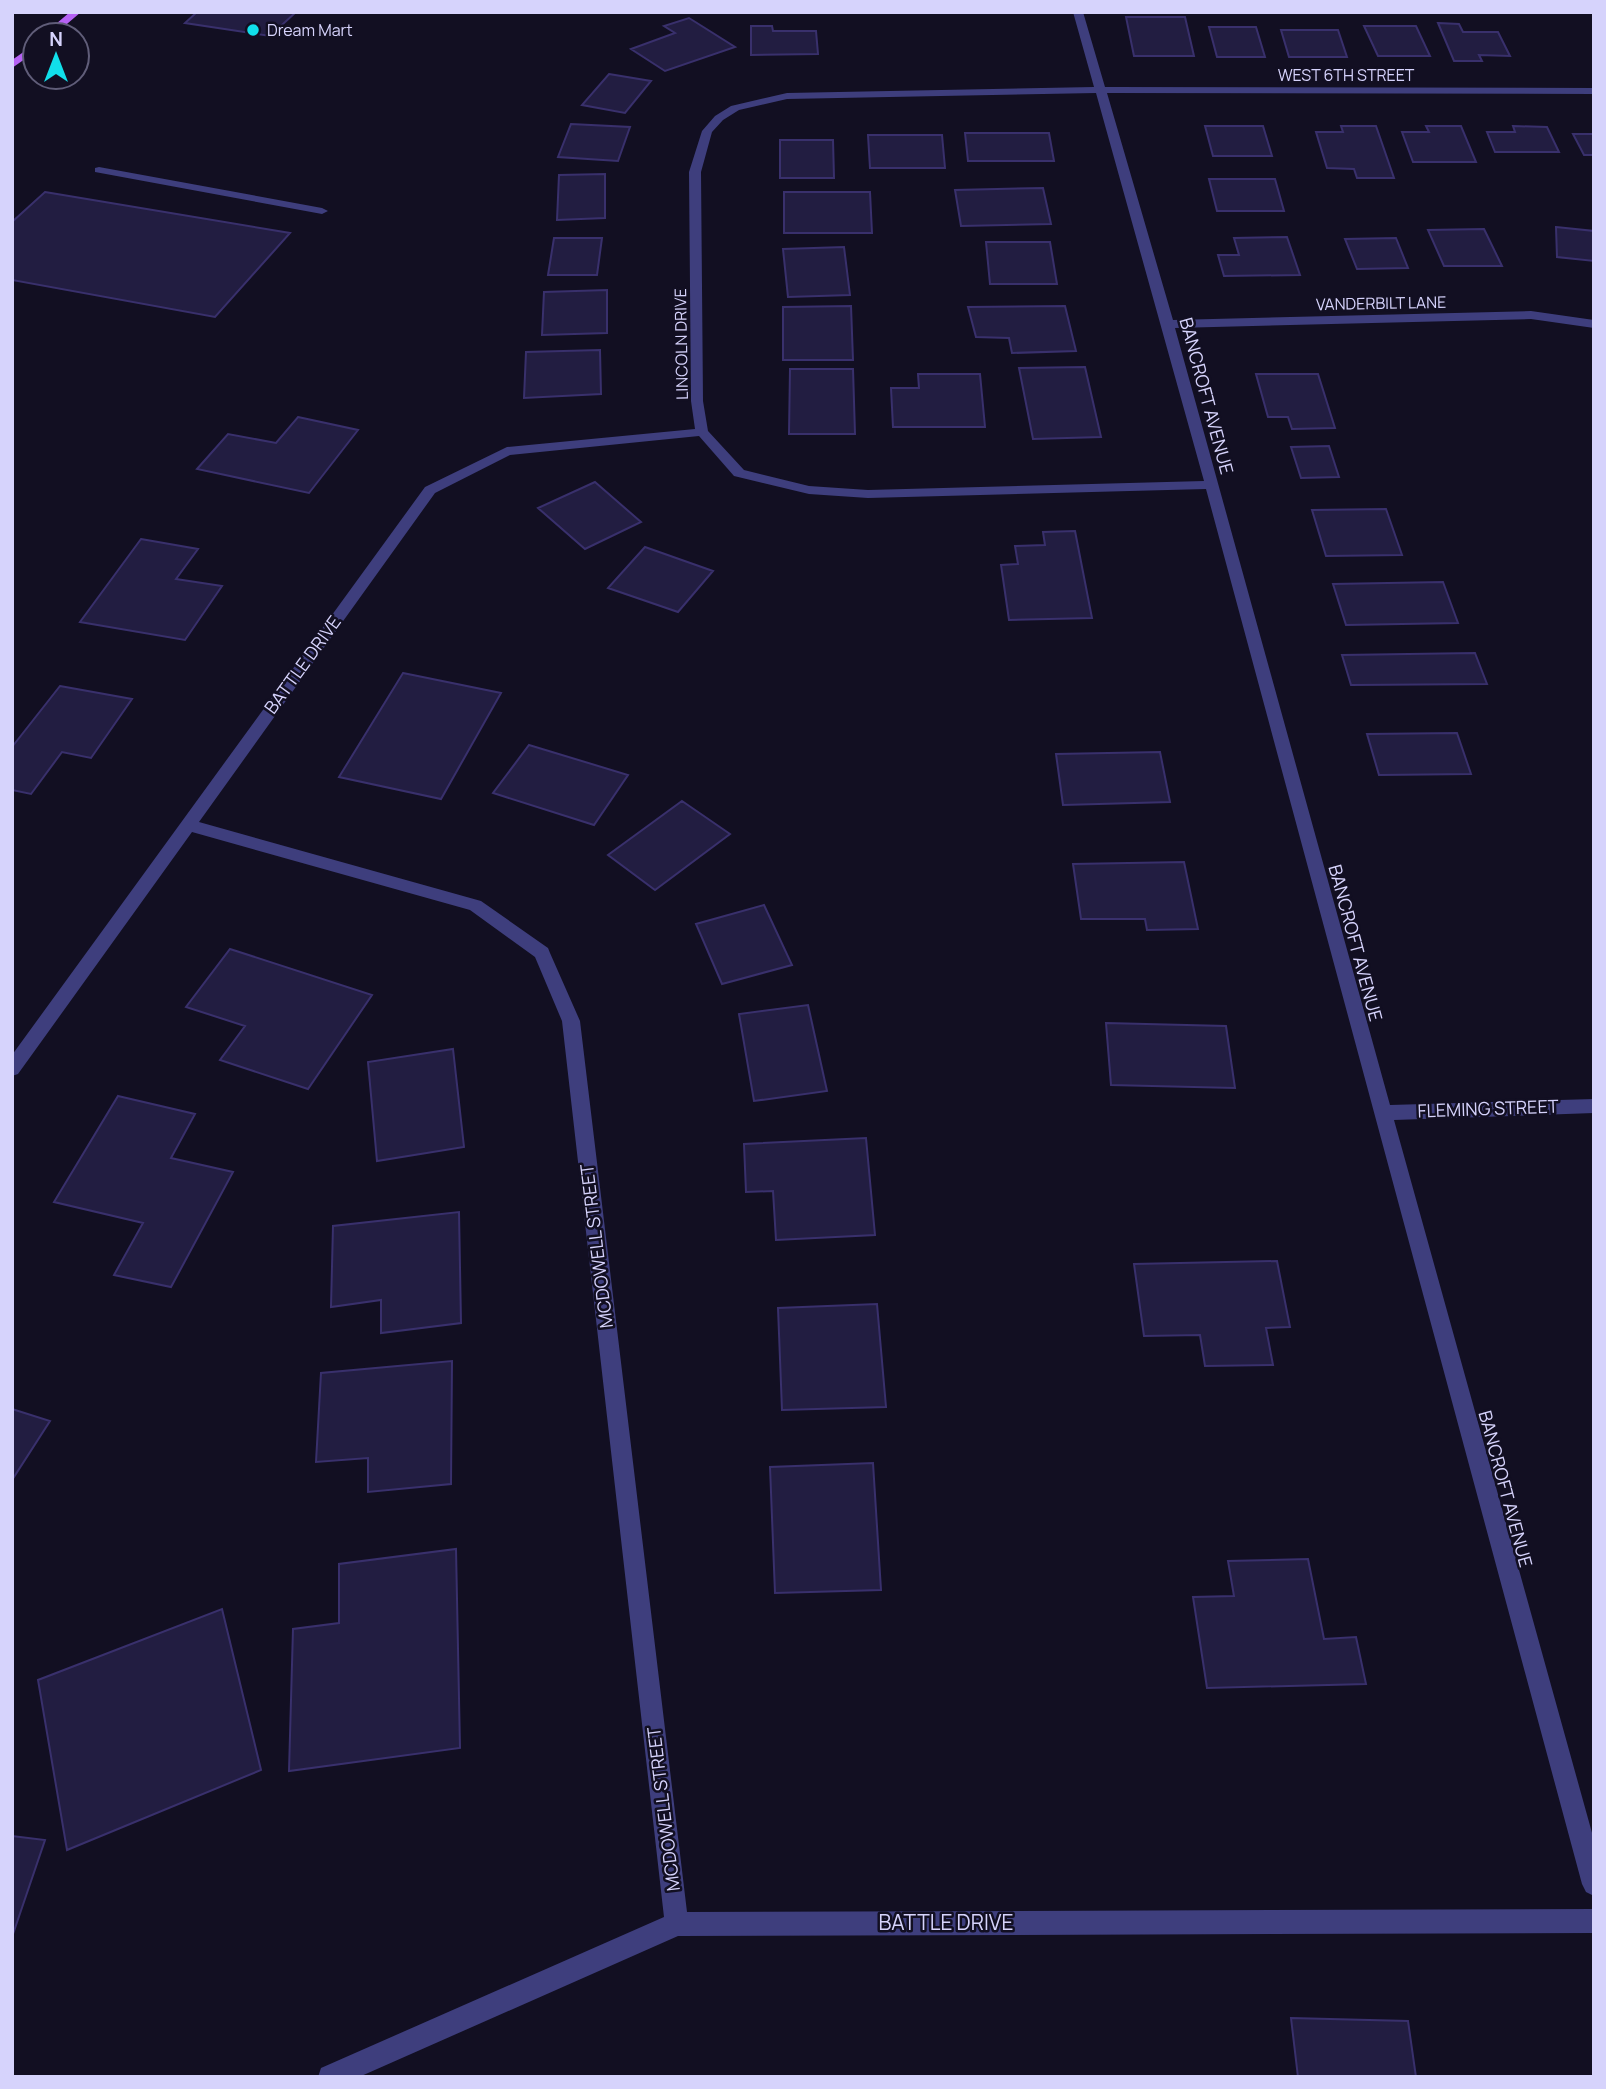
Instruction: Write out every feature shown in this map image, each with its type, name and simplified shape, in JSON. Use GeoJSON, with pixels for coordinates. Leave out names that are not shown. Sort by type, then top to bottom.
{"type":"FeatureCollection","features":[{"type":"Feature","properties":{"kind":"street","name":"BANCROFT AVENUE"},"geometry":{"type":"LineString","coordinates":[[1078,12],[1098,90],[1168,324],[1594,1884]]}},
{"type":"Feature","properties":{"kind":"street","name":"WEST 6TH STREET"},"geometry":{"type":"LineString","coordinates":[[1098,90],[1594,91]]}},
{"type":"Feature","properties":{"kind":"street","name":"LINCOLN DRIVE"},"geometry":{"type":"LineString","coordinates":[[702,432],[697,401],[695,172],[707,131],[719,118],[735,108],[787,96],[1098,90]]}},
{"type":"Feature","properties":{"kind":"street"},"geometry":{"type":"LineString","coordinates":[[99,170],[322,211]]}},
{"type":"Feature","properties":{"kind":"street","name":"VANDERBILT LANE"},"geometry":{"type":"LineString","coordinates":[[1168,324],[1531,315],[1594,324]]}},
{"type":"Feature","properties":{"kind":"street"},"geometry":{"type":"LineString","coordinates":[[702,432],[739,473],[809,490],[868,494],[1210,485]]}},
{"type":"Feature","properties":{"kind":"street","name":"BATTLE DRIVE"},"geometry":{"type":"LineString","coordinates":[[12,1069],[430,490],[507,451],[702,432]]}},
{"type":"Feature","properties":{"kind":"street","name":"MCDOWELL STREET"},"geometry":{"type":"LineString","coordinates":[[187,825],[475,905],[542,953],[571,1021],[677,1924]]}},
{"type":"Feature","properties":{"kind":"street","name":"FLEMING STREET"},"geometry":{"type":"LineString","coordinates":[[1382,1113],[1594,1106]]}},
{"type":"Feature","properties":{"kind":"street","name":"BATTLE DRIVE"},"geometry":{"type":"LineString","coordinates":[[330,2077],[677,1924],[1594,1921]]}},
{"type":"Feature","properties":{"kind":"building","name":"Dream Mart"},"geometry":{"type":"Polygon","coordinates":[[[197,12],[296,12],[270,36],[185,23],[197,12]]]}},
{"type":"Feature","properties":{"kind":"building"},"geometry":{"type":"Polygon","coordinates":[[[1126,17],[1185,17],[1194,56],[1134,56],[1126,17]]]}},
{"type":"Feature","properties":{"kind":"building"},"geometry":{"type":"Polygon","coordinates":[[[689,18],[735,47],[665,71],[631,49],[675,33],[664,26],[689,18]]]}},
{"type":"Feature","properties":{"kind":"building"},"geometry":{"type":"Polygon","coordinates":[[[1438,23],[1459,24],[1463,32],[1498,32],[1510,56],[1479,55],[1482,61],[1454,61],[1438,23]]]}},
{"type":"Feature","properties":{"kind":"building"},"geometry":{"type":"Polygon","coordinates":[[[751,26],[772,26],[773,31],[816,31],[818,54],[751,55],[751,26]]]}},
{"type":"Feature","properties":{"kind":"building"},"geometry":{"type":"Polygon","coordinates":[[[1364,26],[1416,26],[1430,56],[1378,56],[1364,26]]]}},
{"type":"Feature","properties":{"kind":"building"},"geometry":{"type":"Polygon","coordinates":[[[1209,27],[1256,27],[1265,57],[1217,57],[1209,27]]]}},
{"type":"Feature","properties":{"kind":"building"},"geometry":{"type":"Polygon","coordinates":[[[1281,30],[1338,30],[1347,57],[1289,57],[1281,30]]]}},
{"type":"Feature","properties":{"kind":"building"},"geometry":{"type":"Polygon","coordinates":[[[609,74],[651,81],[625,113],[582,105],[609,74]]]}},
{"type":"Feature","properties":{"kind":"building"},"geometry":{"type":"Polygon","coordinates":[[[571,124],[630,127],[618,161],[558,157],[571,124]]]}},
{"type":"Feature","properties":{"kind":"building"},"geometry":{"type":"Polygon","coordinates":[[[1205,126],[1263,126],[1272,156],[1213,156],[1205,126]]]}},
{"type":"Feature","properties":{"kind":"building"},"geometry":{"type":"Polygon","coordinates":[[[1341,126],[1376,126],[1394,178],[1357,178],[1354,169],[1327,168],[1316,132],[1343,132],[1341,126]]]}},
{"type":"Feature","properties":{"kind":"building"},"geometry":{"type":"Polygon","coordinates":[[[1426,126],[1461,126],[1476,162],[1413,162],[1402,132],[1429,132],[1426,126]]]}},
{"type":"Feature","properties":{"kind":"building"},"geometry":{"type":"Polygon","coordinates":[[[1513,126],[1547,127],[1559,152],[1495,152],[1487,132],[1515,132],[1513,126]]]}},
{"type":"Feature","properties":{"kind":"building"},"geometry":{"type":"Polygon","coordinates":[[[965,133],[1049,133],[1054,161],[968,161],[965,133]]]}},
{"type":"Feature","properties":{"kind":"building"},"geometry":{"type":"Polygon","coordinates":[[[1573,134],[1594,134],[1594,155],[1584,155],[1573,134]]]}},
{"type":"Feature","properties":{"kind":"building"},"geometry":{"type":"Polygon","coordinates":[[[868,135],[942,135],[945,168],[870,168],[868,135]]]}},
{"type":"Feature","properties":{"kind":"building"},"geometry":{"type":"Polygon","coordinates":[[[780,140],[833,140],[834,178],[780,178],[780,140]]]}},
{"type":"Feature","properties":{"kind":"building"},"geometry":{"type":"Polygon","coordinates":[[[605,174],[605,218],[557,220],[559,175],[605,174]]]}},
{"type":"Feature","properties":{"kind":"building"},"geometry":{"type":"Polygon","coordinates":[[[1209,179],[1275,179],[1284,211],[1217,211],[1209,179]]]}},
{"type":"Feature","properties":{"kind":"building"},"geometry":{"type":"Polygon","coordinates":[[[1043,188],[1051,224],[961,226],[955,190],[1043,188]]]}},
{"type":"Feature","properties":{"kind":"building"},"geometry":{"type":"Polygon","coordinates":[[[45,192],[290,233],[215,317],[12,280],[12,222],[45,192]]]}},
{"type":"Feature","properties":{"kind":"building"},"geometry":{"type":"Polygon","coordinates":[[[784,192],[870,192],[872,233],[784,233],[784,192]]]}},
{"type":"Feature","properties":{"kind":"building"},"geometry":{"type":"Polygon","coordinates":[[[1556,227],[1594,231],[1594,261],[1557,257],[1556,227]]]}},
{"type":"Feature","properties":{"kind":"building"},"geometry":{"type":"Polygon","coordinates":[[[1484,229],[1502,266],[1444,266],[1428,230],[1484,229]]]}},
{"type":"Feature","properties":{"kind":"building"},"geometry":{"type":"Polygon","coordinates":[[[1287,237],[1300,275],[1224,276],[1218,255],[1239,255],[1234,238],[1287,237]]]}},
{"type":"Feature","properties":{"kind":"building"},"geometry":{"type":"Polygon","coordinates":[[[554,238],[602,238],[597,275],[548,275],[554,238]]]}},
{"type":"Feature","properties":{"kind":"building"},"geometry":{"type":"Polygon","coordinates":[[[1396,238],[1408,268],[1357,269],[1345,239],[1396,238]]]}},
{"type":"Feature","properties":{"kind":"building"},"geometry":{"type":"Polygon","coordinates":[[[986,242],[1050,242],[1057,284],[990,284],[986,242]]]}},
{"type":"Feature","properties":{"kind":"building"},"geometry":{"type":"Polygon","coordinates":[[[844,247],[850,295],[788,297],[783,249],[844,247]]]}},
{"type":"Feature","properties":{"kind":"building"},"geometry":{"type":"Polygon","coordinates":[[[607,290],[607,333],[542,335],[544,292],[607,290]]]}},
{"type":"Feature","properties":{"kind":"building"},"geometry":{"type":"Polygon","coordinates":[[[851,306],[853,360],[783,360],[783,307],[851,306]]]}},
{"type":"Feature","properties":{"kind":"building"},"geometry":{"type":"Polygon","coordinates":[[[1065,306],[1076,351],[1012,353],[1009,338],[976,337],[968,307],[1065,306]]]}},
{"type":"Feature","properties":{"kind":"building"},"geometry":{"type":"Polygon","coordinates":[[[600,350],[601,394],[524,398],[526,352],[600,350]]]}},
{"type":"Feature","properties":{"kind":"building"},"geometry":{"type":"Polygon","coordinates":[[[1085,367],[1101,437],[1033,439],[1019,368],[1085,367]]]}},
{"type":"Feature","properties":{"kind":"building"},"geometry":{"type":"Polygon","coordinates":[[[790,369],[853,369],[855,434],[789,434],[790,369]]]}},
{"type":"Feature","properties":{"kind":"building"},"geometry":{"type":"Polygon","coordinates":[[[918,374],[980,374],[985,427],[893,427],[891,388],[919,388],[918,374]]]}},
{"type":"Feature","properties":{"kind":"building"},"geometry":{"type":"Polygon","coordinates":[[[1256,374],[1318,374],[1335,428],[1292,429],[1288,417],[1268,417],[1256,374]]]}},
{"type":"Feature","properties":{"kind":"building"},"geometry":{"type":"Polygon","coordinates":[[[298,417],[358,430],[309,493],[197,469],[228,434],[276,443],[298,417]]]}},
{"type":"Feature","properties":{"kind":"building"},"geometry":{"type":"Polygon","coordinates":[[[1329,446],[1339,477],[1301,478],[1291,447],[1329,446]]]}},
{"type":"Feature","properties":{"kind":"building"},"geometry":{"type":"Polygon","coordinates":[[[595,482],[641,522],[585,549],[538,508],[595,482]]]}},
{"type":"Feature","properties":{"kind":"building"},"geometry":{"type":"Polygon","coordinates":[[[1386,509],[1402,555],[1326,556],[1312,510],[1386,509]]]}},
{"type":"Feature","properties":{"kind":"building"},"geometry":{"type":"Polygon","coordinates":[[[1075,531],[1092,618],[1009,620],[1001,565],[1018,564],[1015,546],[1045,545],[1043,532],[1075,531]]]}},
{"type":"Feature","properties":{"kind":"building"},"geometry":{"type":"Polygon","coordinates":[[[141,539],[198,549],[176,579],[222,586],[185,640],[80,622],[141,539]]]}},
{"type":"Feature","properties":{"kind":"building"},"geometry":{"type":"Polygon","coordinates":[[[645,547],[713,571],[678,612],[608,588],[645,547]]]}},
{"type":"Feature","properties":{"kind":"building"},"geometry":{"type":"Polygon","coordinates":[[[1443,582],[1458,623],[1346,625],[1333,584],[1443,582]]]}},
{"type":"Feature","properties":{"kind":"building"},"geometry":{"type":"Polygon","coordinates":[[[1475,653],[1487,684],[1351,685],[1342,655],[1475,653]]]}},
{"type":"Feature","properties":{"kind":"building"},"geometry":{"type":"Polygon","coordinates":[[[403,673],[501,693],[441,799],[339,777],[403,673]]]}},
{"type":"Feature","properties":{"kind":"building"},"geometry":{"type":"Polygon","coordinates":[[[60,686],[132,699],[91,758],[62,752],[31,794],[12,790],[12,747],[60,686]]]}},
{"type":"Feature","properties":{"kind":"building"},"geometry":{"type":"Polygon","coordinates":[[[1457,733],[1471,774],[1379,775],[1367,734],[1457,733]]]}},
{"type":"Feature","properties":{"kind":"building"},"geometry":{"type":"Polygon","coordinates":[[[529,745],[628,775],[594,825],[493,793],[529,745]]]}},
{"type":"Feature","properties":{"kind":"building"},"geometry":{"type":"Polygon","coordinates":[[[1160,752],[1170,802],[1063,805],[1056,754],[1160,752]]]}},
{"type":"Feature","properties":{"kind":"building"},"geometry":{"type":"Polygon","coordinates":[[[682,801],[730,834],[655,890],[608,855],[682,801]]]}},
{"type":"Feature","properties":{"kind":"building"},"geometry":{"type":"Polygon","coordinates":[[[1184,862],[1198,929],[1147,930],[1145,919],[1081,919],[1073,864],[1184,862]]]}},
{"type":"Feature","properties":{"kind":"building"},"geometry":{"type":"Polygon","coordinates":[[[764,905],[792,965],[722,984],[696,924],[764,905]]]}},
{"type":"Feature","properties":{"kind":"building"},"geometry":{"type":"Polygon","coordinates":[[[230,949],[372,995],[308,1089],[220,1060],[245,1026],[186,1007],[230,949]]]}},
{"type":"Feature","properties":{"kind":"building"},"geometry":{"type":"Polygon","coordinates":[[[808,1005],[827,1091],[754,1101],[739,1014],[808,1005]]]}},
{"type":"Feature","properties":{"kind":"building"},"geometry":{"type":"Polygon","coordinates":[[[1106,1023],[1226,1026],[1235,1088],[1111,1085],[1106,1023]]]}},
{"type":"Feature","properties":{"kind":"building"},"geometry":{"type":"Polygon","coordinates":[[[453,1049],[464,1147],[377,1161],[368,1062],[453,1049]]]}},
{"type":"Feature","properties":{"kind":"building"},"geometry":{"type":"Polygon","coordinates":[[[118,1096],[195,1114],[171,1158],[233,1172],[171,1287],[114,1275],[143,1223],[54,1202],[118,1096]]]}},
{"type":"Feature","properties":{"kind":"building"},"geometry":{"type":"Polygon","coordinates":[[[866,1138],[875,1235],[776,1240],[773,1191],[746,1192],[744,1144],[866,1138]]]}},
{"type":"Feature","properties":{"kind":"building"},"geometry":{"type":"Polygon","coordinates":[[[459,1212],[461,1323],[381,1333],[381,1300],[331,1307],[333,1226],[459,1212]]]}},
{"type":"Feature","properties":{"kind":"building"},"geometry":{"type":"Polygon","coordinates":[[[1277,1261],[1290,1327],[1266,1328],[1273,1365],[1205,1366],[1200,1335],[1144,1336],[1134,1264],[1277,1261]]]}},
{"type":"Feature","properties":{"kind":"building"},"geometry":{"type":"Polygon","coordinates":[[[877,1304],[886,1407],[782,1410],[778,1308],[877,1304]]]}},
{"type":"Feature","properties":{"kind":"building"},"geometry":{"type":"Polygon","coordinates":[[[452,1361],[451,1484],[368,1492],[368,1458],[316,1462],[321,1373],[452,1361]]]}},
{"type":"Feature","properties":{"kind":"building"},"geometry":{"type":"Polygon","coordinates":[[[12,1409],[50,1421],[12,1480],[12,1409]]]}},
{"type":"Feature","properties":{"kind":"building"},"geometry":{"type":"Polygon","coordinates":[[[873,1463],[881,1590],[775,1593],[770,1467],[873,1463]]]}},
{"type":"Feature","properties":{"kind":"building"},"geometry":{"type":"Polygon","coordinates":[[[456,1549],[460,1748],[289,1771],[293,1629],[339,1623],[339,1564],[456,1549]]]}},
{"type":"Feature","properties":{"kind":"building"},"geometry":{"type":"Polygon","coordinates":[[[1308,1559],[1324,1639],[1356,1637],[1366,1684],[1207,1688],[1193,1597],[1234,1596],[1228,1561],[1308,1559]]]}},
{"type":"Feature","properties":{"kind":"building"},"geometry":{"type":"Polygon","coordinates":[[[222,1609],[261,1770],[67,1850],[38,1680],[222,1609]]]}},
{"type":"Feature","properties":{"kind":"building"},"geometry":{"type":"Polygon","coordinates":[[[12,1836],[45,1840],[12,1937],[12,1836]]]}},
{"type":"Feature","properties":{"kind":"building"},"geometry":{"type":"Polygon","coordinates":[[[1291,2018],[1408,2021],[1416,2077],[1298,2077],[1291,2018]]]}},
{"type":"Feature","properties":{"kind":"place","name":"Dream Mart"},"geometry":{"type":"Point","coordinates":[253,30]}}]}
